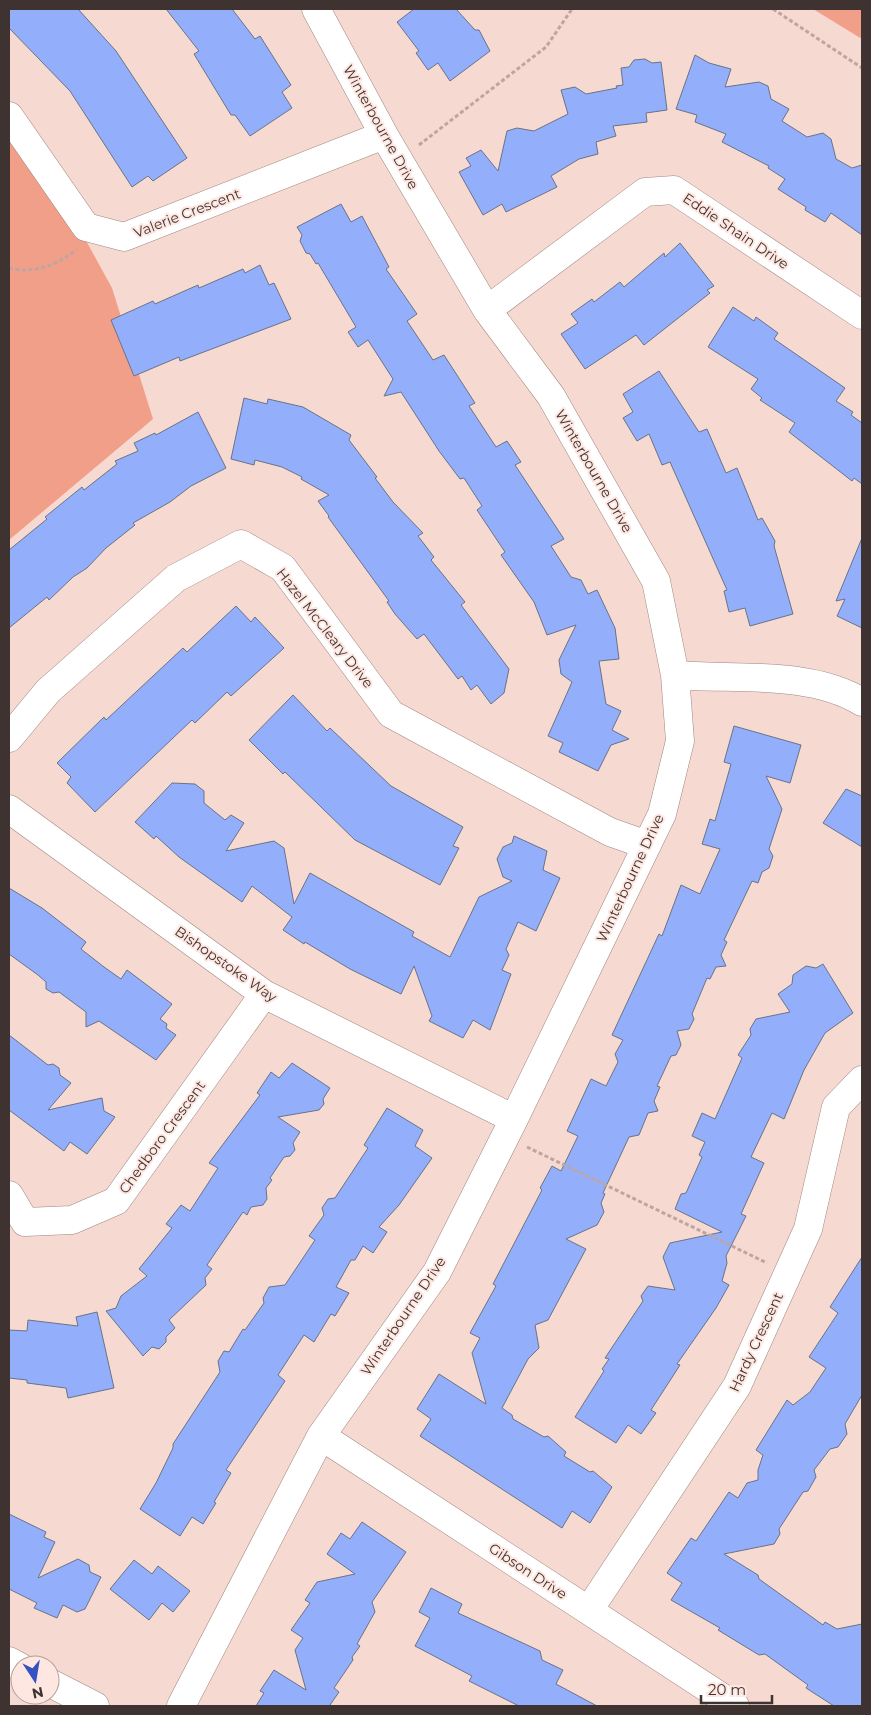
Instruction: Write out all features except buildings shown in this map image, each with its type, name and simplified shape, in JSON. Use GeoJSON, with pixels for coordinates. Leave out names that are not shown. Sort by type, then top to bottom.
{"type":"FeatureCollection","features":[{"type":"Feature","properties":{"kind":"street","name":"Winterbourne Drive"},"geometry":{"type":"LineString","coordinates":[[181,1706],[321,1436],[437,1272],[510,1128],[662,814],[680,742],[675,675],[656,580],[551,396],[486,310],[384,135],[316,9]]}},
{"type":"Feature","properties":{"kind":"street","name":"Valerie Crescent"},"geometry":{"type":"LineString","coordinates":[[9,116],[86,227],[124,238],[384,135]]}},
{"type":"Feature","properties":{"kind":"street","name":"Eddie Shain Drive"},"geometry":{"type":"LineString","coordinates":[[486,310],[645,192],[674,190],[862,315]]}},
{"type":"Feature","properties":{"kind":"street","name":"Hazel McCleary Drive"},"geometry":{"type":"LineString","coordinates":[[9,738],[48,690],[176,578],[242,544],[283,568],[391,714],[610,832],[647,845]]}},
{"type":"Feature","properties":{"kind":"street"},"geometry":{"type":"LineString","coordinates":[[675,675],[795,679],[853,697],[862,702]]}},
{"type":"Feature","properties":{"kind":"street","name":"Bishopstoke Way"},"geometry":{"type":"LineString","coordinates":[[9,809],[264,994],[510,1128]]}},
{"type":"Feature","properties":{"kind":"street","name":"Chedboro Crescent"},"geometry":{"type":"LineString","coordinates":[[9,1195],[25,1222],[72,1220],[116,1201],[264,994]]}},
{"type":"Feature","properties":{"kind":"street","name":"Hardy Crescent"},"geometry":{"type":"LineString","coordinates":[[589,1610],[737,1386],[808,1229],[836,1107],[862,1080]]}},
{"type":"Feature","properties":{"kind":"street","name":"Gibson Drive"},"geometry":{"type":"LineString","coordinates":[[321,1436],[735,1706]]}},
{"type":"Feature","properties":{"kind":"street"},"geometry":{"type":"LineString","coordinates":[[61,1694],[95,1706]]}},
{"type":"Feature","properties":{"kind":"path"},"geometry":{"type":"LineString","coordinates":[[399,160],[546,47],[572,9]]}},
{"type":"Feature","properties":{"kind":"path"},"geometry":{"type":"LineString","coordinates":[[773,9],[862,68]]}},
{"type":"Feature","properties":{"kind":"path"},"geometry":{"type":"LineString","coordinates":[[9,268],[34,270],[60,262],[101,231]]}},
{"type":"Feature","properties":{"kind":"path"},"geometry":{"type":"LineString","coordinates":[[510,1128],[788,1273]]}},
{"type":"Feature","properties":{"kind":"shaded area"},"geometry":{"type":"Polygon","coordinates":[[[813,9],[862,9],[862,39],[813,9]]]}},
{"type":"Feature","properties":{"kind":"shaded area"},"geometry":{"type":"Polygon","coordinates":[[[9,137],[56,186],[112,288],[153,419],[9,540],[9,137]]]}}]}
